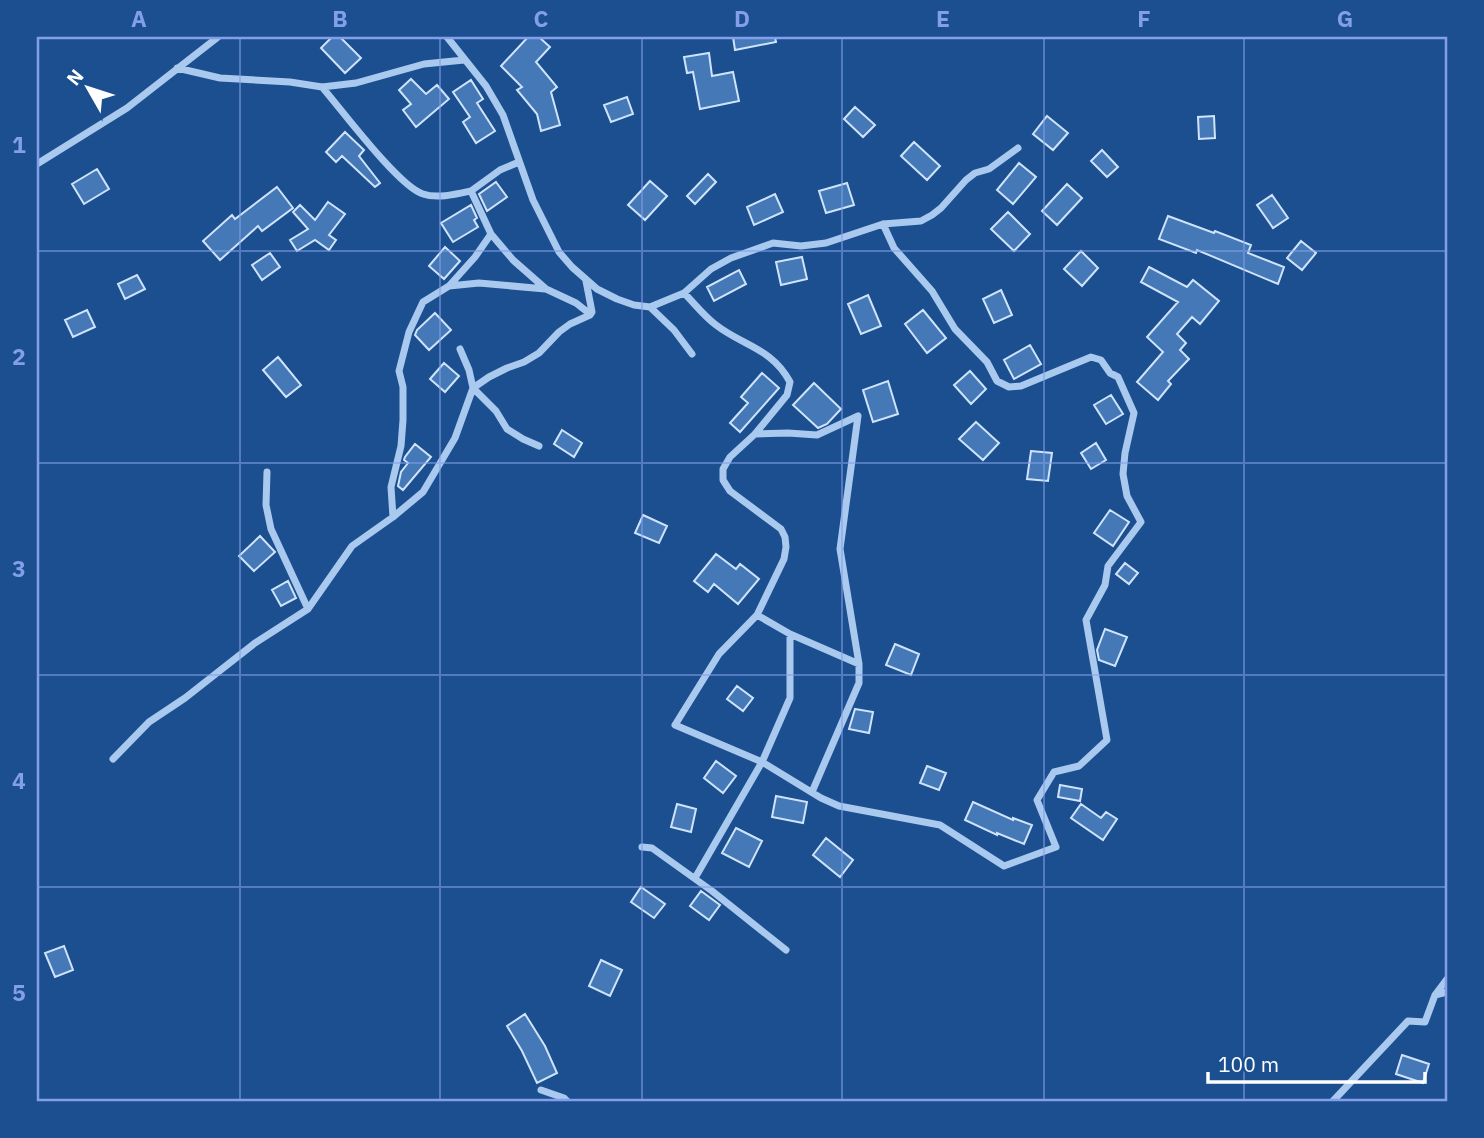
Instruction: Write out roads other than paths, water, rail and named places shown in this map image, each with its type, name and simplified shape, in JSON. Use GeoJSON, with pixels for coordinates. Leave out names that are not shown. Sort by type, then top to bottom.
{"type":"FeatureCollection","features":[{"type":"Feature","properties":{"kind":"street"},"geometry":{"type":"LineString","coordinates":[[37,164],[127,108],[218,37]]}},
{"type":"Feature","properties":{"kind":"street"},"geometry":{"type":"LineString","coordinates":[[447,37],[486,86],[503,115],[533,200],[559,252],[597,289],[634,304],[650,307],[684,293],[711,269],[748,251],[773,243],[801,246],[826,243],[883,224],[921,220],[941,208],[975,173],[989,169],[1018,148]]}},
{"type":"Feature","properties":{"kind":"street"},"geometry":{"type":"LineString","coordinates":[[177,68],[220,78],[290,82],[323,87],[356,83],[424,64],[464,60]]}},
{"type":"Feature","properties":{"kind":"street"},"geometry":{"type":"LineString","coordinates":[[323,87],[409,187],[424,195],[444,196],[471,191],[500,170],[519,162]]}},
{"type":"Feature","properties":{"kind":"street"},"geometry":{"type":"LineString","coordinates":[[471,191],[491,234],[513,260],[546,289],[576,303],[590,314]]}},
{"type":"Feature","properties":{"kind":"street"},"geometry":{"type":"LineString","coordinates":[[684,293],[716,326],[772,360],[783,370],[790,382],[787,395],[755,434],[730,457],[723,470],[723,480],[730,491],[781,529],[786,547],[784,559],[757,615],[719,654],[675,725],[762,762],[839,806],[940,825],[1004,866],[1056,847],[1037,800],[1054,772],[1079,766],[1107,740],[1086,620],[1105,585],[1108,566],[1141,522],[1127,496],[1123,474],[1135,413],[1118,377],[1110,373],[1101,360],[1091,358],[1021,386],[1009,387],[997,382],[987,362],[955,329],[932,291],[894,248],[883,224]]}},
{"type":"Feature","properties":{"kind":"street"},"geometry":{"type":"LineString","coordinates":[[393,517],[391,487],[401,446],[403,420],[399,371],[410,332],[424,302],[449,286],[491,234]]}},
{"type":"Feature","properties":{"kind":"street"},"geometry":{"type":"LineString","coordinates":[[113,759],[149,722],[256,643],[308,609],[352,546],[423,492],[454,438],[473,388],[489,377],[539,354],[559,332],[592,312],[586,279]]}},
{"type":"Feature","properties":{"kind":"street"},"geometry":{"type":"LineString","coordinates":[[449,286],[479,283],[546,289]]}},
{"type":"Feature","properties":{"kind":"street"},"geometry":{"type":"LineString","coordinates":[[650,307],[674,330],[692,354]]}},
{"type":"Feature","properties":{"kind":"street"},"geometry":{"type":"LineString","coordinates":[[460,349],[473,388],[496,411],[507,429],[539,446]]}},
{"type":"Feature","properties":{"kind":"street"},"geometry":{"type":"LineString","coordinates":[[755,434],[817,435],[858,416],[840,548],[859,664],[859,683],[812,792]]}},
{"type":"Feature","properties":{"kind":"street"},"geometry":{"type":"LineString","coordinates":[[267,472],[266,505],[271,530],[308,609]]}},
{"type":"Feature","properties":{"kind":"street"},"geometry":{"type":"LineString","coordinates":[[757,615],[790,634],[859,664]]}},
{"type":"Feature","properties":{"kind":"street"},"geometry":{"type":"LineString","coordinates":[[695,878],[762,762],[790,698],[790,634]]}},
{"type":"Feature","properties":{"kind":"street"},"geometry":{"type":"LineString","coordinates":[[642,848],[652,848],[695,878],[786,950]]}},
{"type":"Feature","properties":{"kind":"street"},"geometry":{"type":"LineString","coordinates":[[1333,1101],[1408,1021],[1425,1023],[1435,995],[1447,979]]}},
{"type":"Feature","properties":{"kind":"street"},"geometry":{"type":"LineString","coordinates":[[1435,995],[1447,992]]}},
{"type":"Feature","properties":{"kind":"street"},"geometry":{"type":"LineString","coordinates":[[541,1090],[567,1101]]}}]}
